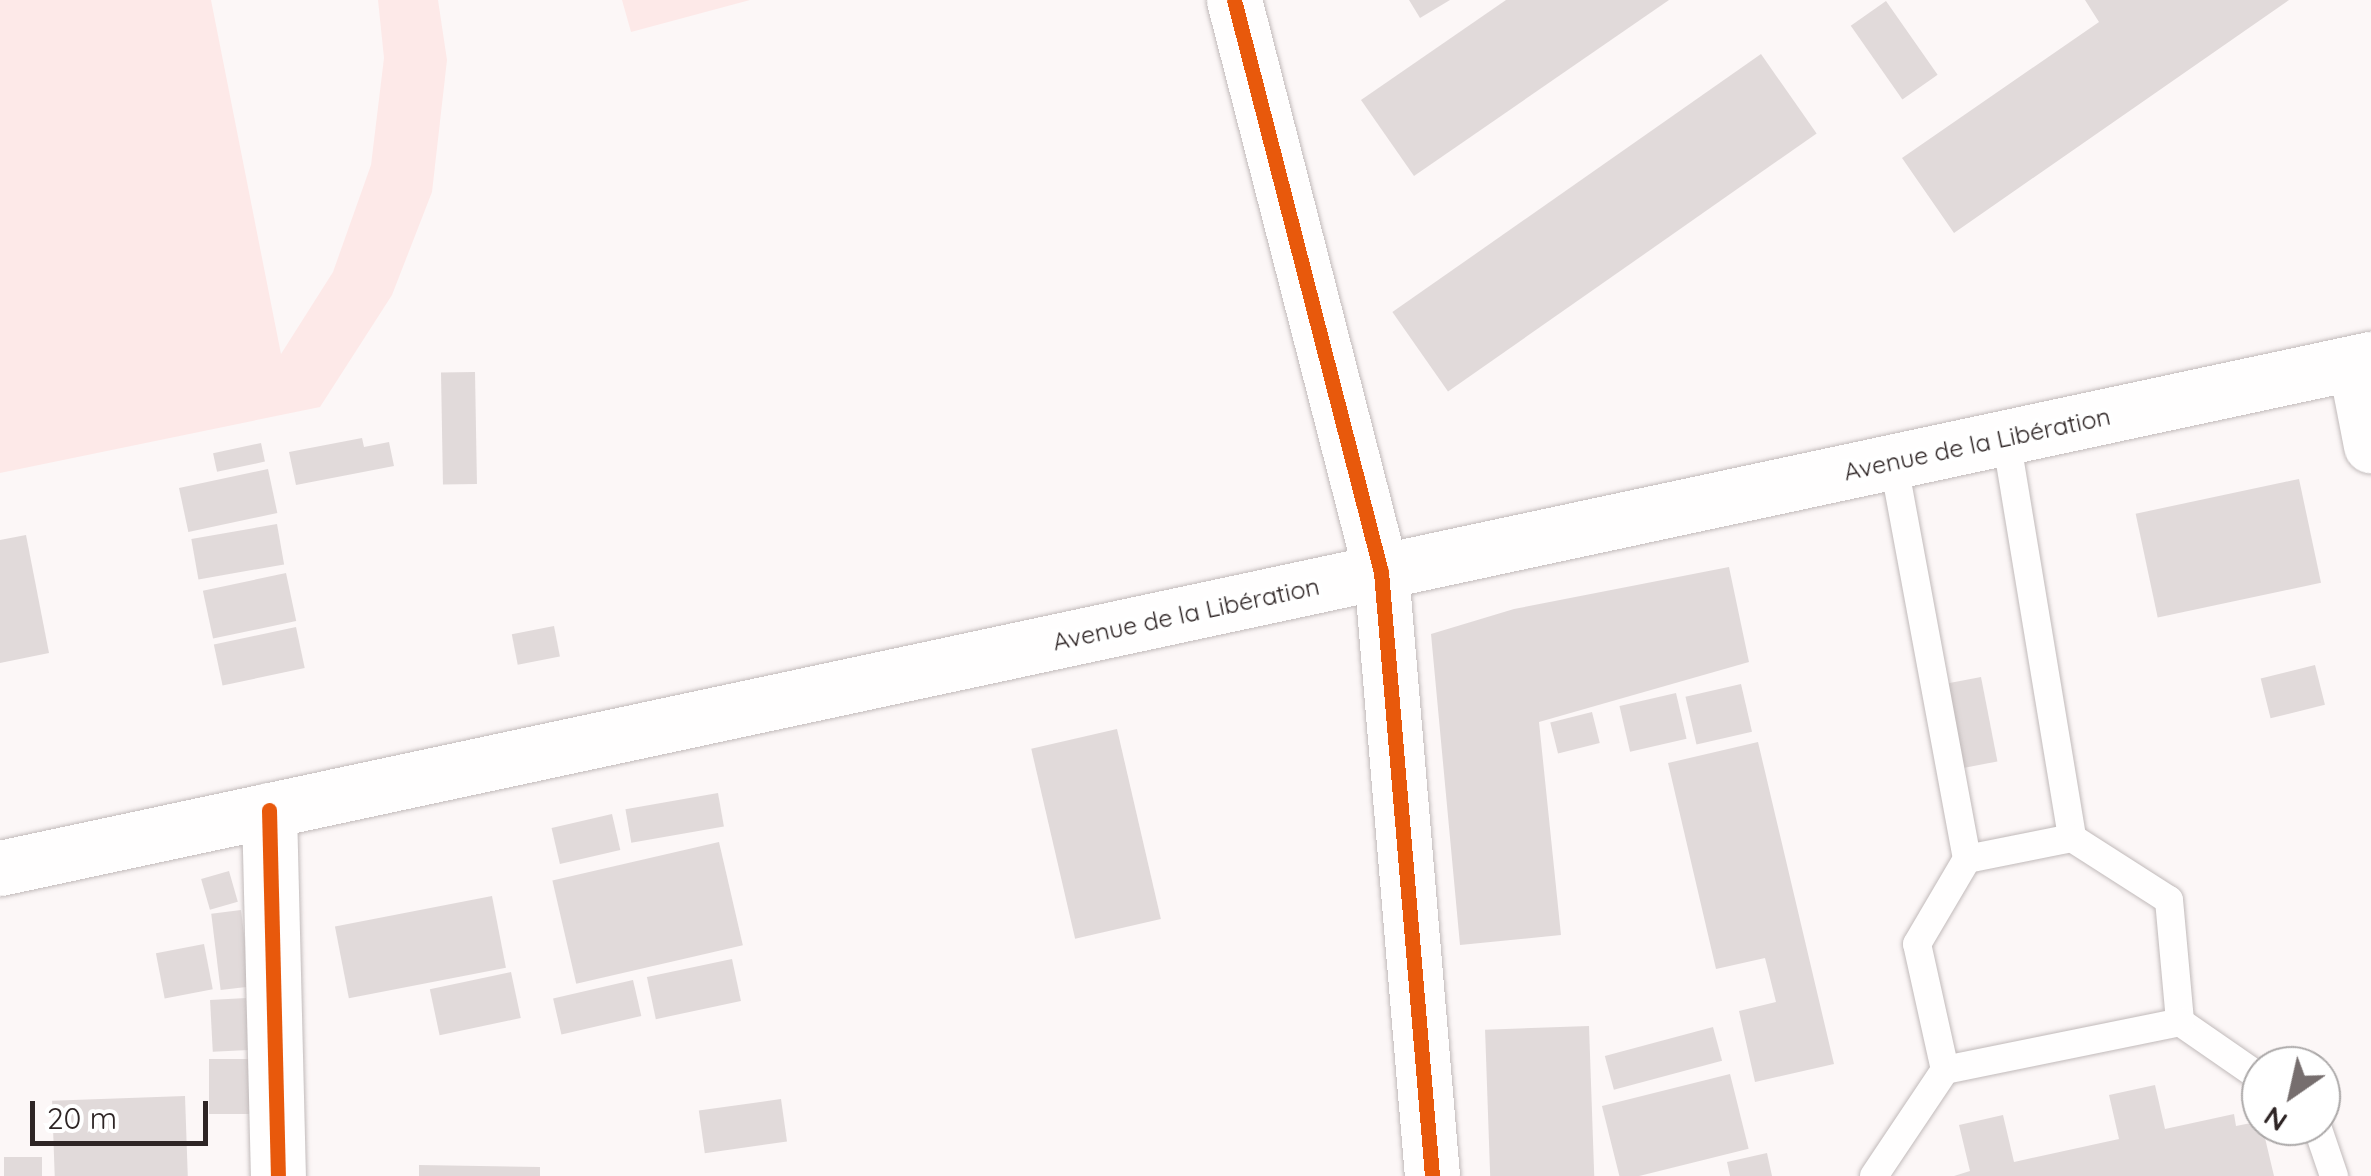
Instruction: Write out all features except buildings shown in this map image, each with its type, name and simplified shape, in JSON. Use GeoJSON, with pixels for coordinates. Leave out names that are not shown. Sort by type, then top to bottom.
{"type":"FeatureCollection","features":[{"type":"Feature","properties":{"kind":"main road"},"geometry":{"type":"LineString","coordinates":[[1234,0],[1381,572],[1432,1176]]}},
{"type":"Feature","properties":{"kind":"main road"},"geometry":{"type":"LineString","coordinates":[[2363,361],[2371,445]]}},
{"type":"Feature","properties":{"kind":"main road","name":"Avenue de la Libération"},"geometry":{"type":"LineString","coordinates":[[0,868],[2363,361]]}},
{"type":"Feature","properties":{"kind":"main road"},"geometry":{"type":"LineString","coordinates":[[269,810],[278,1176]]}},
{"type":"Feature","properties":{"kind":"lane"},"geometry":{"type":"LineString","coordinates":[[2006,438],[2072,838]]}},
{"type":"Feature","properties":{"kind":"lane"},"geometry":{"type":"LineString","coordinates":[[1894,461],[1967,859],[1918,944],[1945,1070]]}},
{"type":"Feature","properties":{"kind":"lane"},"geometry":{"type":"LineString","coordinates":[[1967,859],[2072,838],[2169,900],[2180,1022]]}},
{"type":"Feature","properties":{"kind":"lane"},"geometry":{"type":"LineString","coordinates":[[1874,1176],[1945,1070],[2180,1022],[2241,1064]]}},
{"type":"Feature","properties":{"kind":"lane"},"geometry":{"type":"LineString","coordinates":[[2323,1146],[2334,1176]]}},
{"type":"Feature","properties":{"kind":"shaded area"},"geometry":{"type":"Polygon","coordinates":[[[0,0],[211,0],[281,354],[333,272],[371,165],[384,58],[378,0],[438,0],[447,60],[432,192],[392,295],[320,407],[0,473],[0,0]]]}},
{"type":"Feature","properties":{"kind":"shaded area"},"geometry":{"type":"Polygon","coordinates":[[[622,0],[750,0],[631,32],[622,0]]]}},
{"type":"Feature","properties":{"kind":"cycle path"},"geometry":{"type":"LineString","coordinates":[[1234,0],[1381,572],[1432,1176]]}},
{"type":"Feature","properties":{"kind":"cycle path"},"geometry":{"type":"LineString","coordinates":[[269,810],[278,1176]]}}]}
